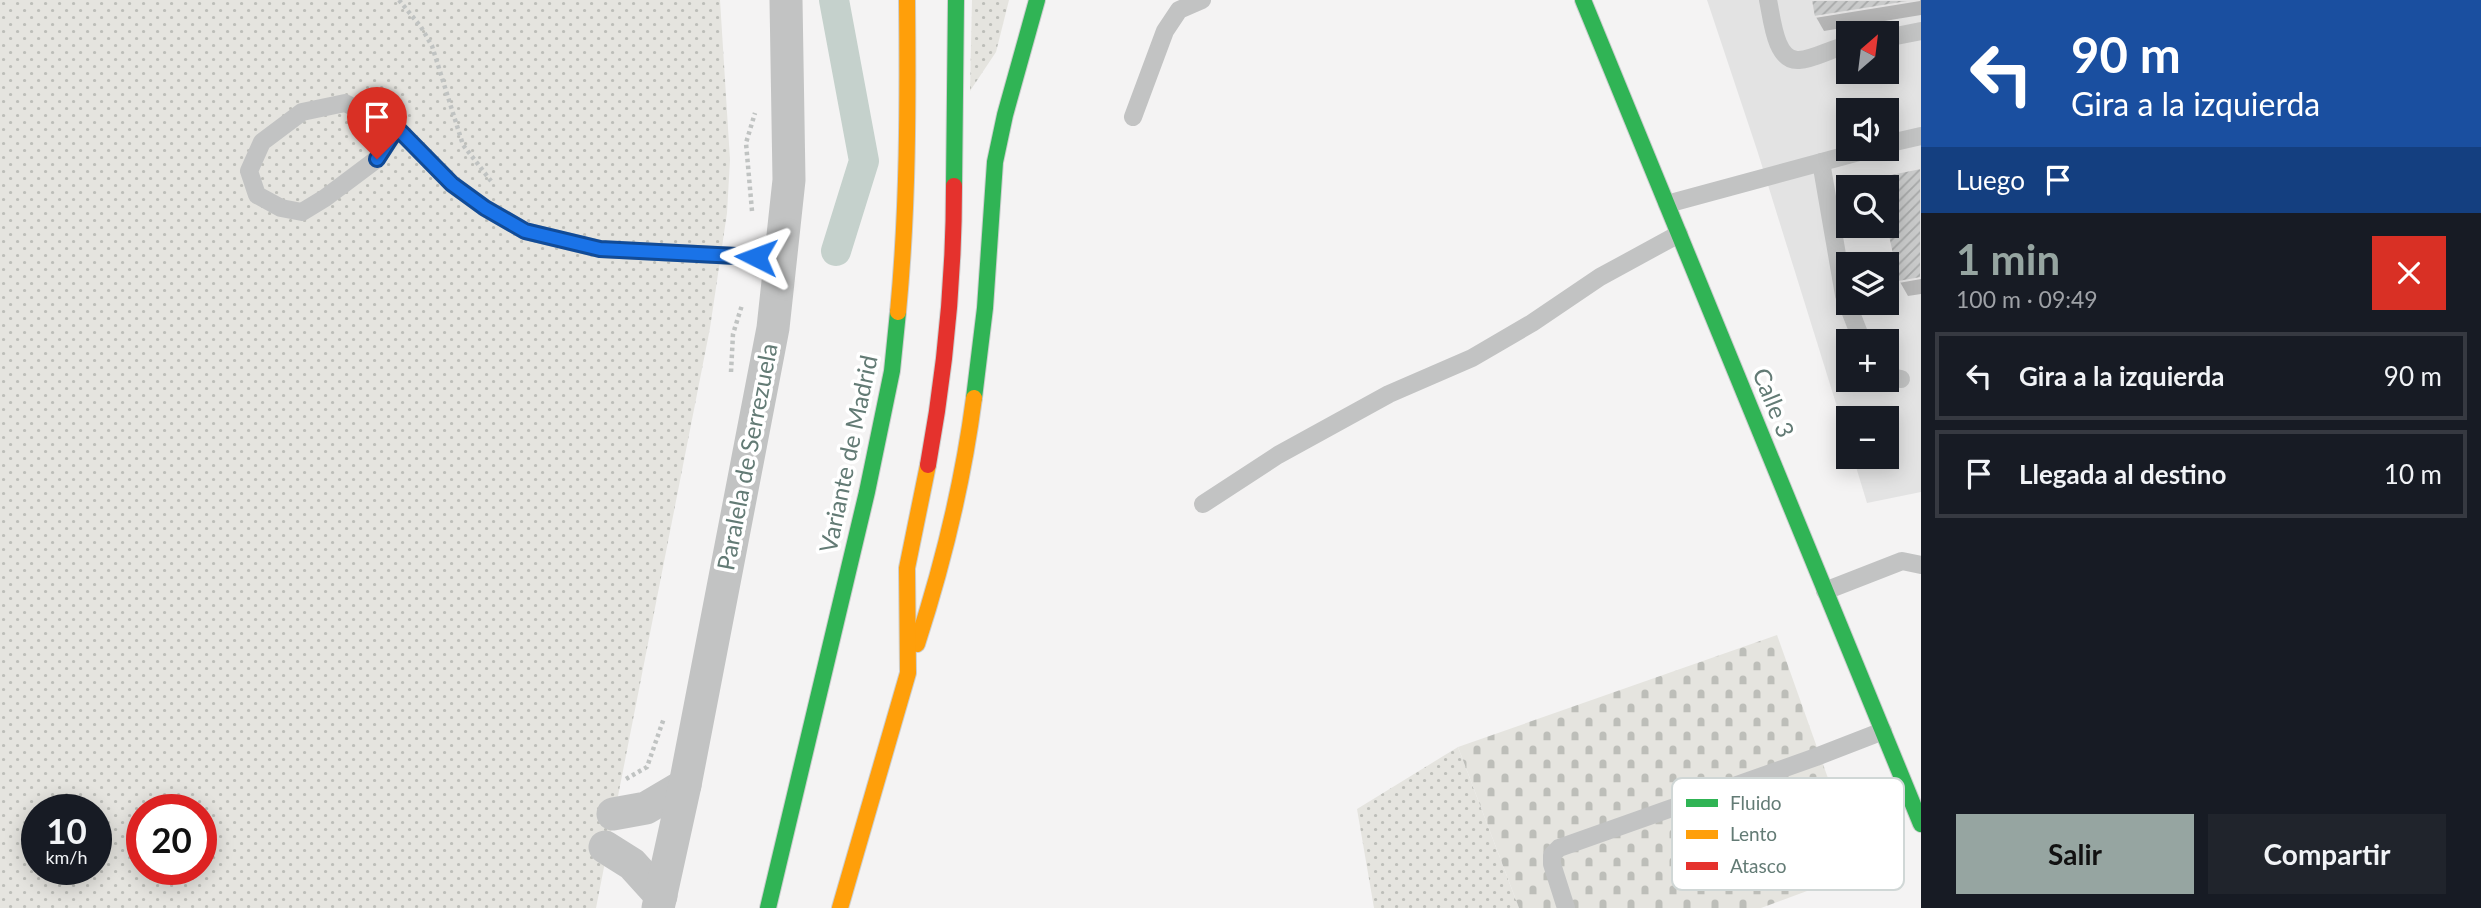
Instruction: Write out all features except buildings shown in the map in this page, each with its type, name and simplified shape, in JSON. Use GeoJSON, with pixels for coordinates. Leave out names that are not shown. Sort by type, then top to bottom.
{"type":"FeatureCollection","features":[{"type":"Feature","properties":{"kind":"main road"},"geometry":{"type":"LineString","coordinates":[[897,0],[908,44]]}},
{"type":"Feature","properties":{"kind":"main road","name":"Variante de Madrid"},"geometry":{"type":"LineString","coordinates":[[768,908],[867,492],[892,371],[904,249],[907,0]]}},
{"type":"Feature","properties":{"kind":"main road"},"geometry":{"type":"LineString","coordinates":[[908,673],[907,568],[929,462],[943,369],[954,243],[956,0]]}},
{"type":"Feature","properties":{"kind":"main road"},"geometry":{"type":"LineString","coordinates":[[841,908],[908,673],[934,594],[974,408],[990,258],[992,184],[1002,133],[1037,0]]}},
{"type":"Feature","properties":{"kind":"main road","name":"Calle 3"},"geometry":{"type":"LineString","coordinates":[[1583,0],[1902,778]]}},
{"type":"Feature","properties":{"kind":"main road","name":"Calle 3"},"geometry":{"type":"LineString","coordinates":[[1904,782],[1921,824]]}},
{"type":"Feature","properties":{"kind":"street","name":"Paralela de Serrezuela"},"geometry":{"type":"LineString","coordinates":[[659,902],[685,785],[773,328],[768,260],[789,180],[786,0]]}},
{"type":"Feature","properties":{"kind":"street"},"geometry":{"type":"LineString","coordinates":[[613,814],[646,808],[685,785]]}},
{"type":"Feature","properties":{"kind":"street"},"geometry":{"type":"LineString","coordinates":[[605,848],[632,864],[659,902]]}},
{"type":"Feature","properties":{"kind":"lane"},"geometry":{"type":"LineString","coordinates":[[1133,117],[1165,31],[1179,10],[1202,0]]}},
{"type":"Feature","properties":{"kind":"lane"},"geometry":{"type":"LineString","coordinates":[[1768,0],[1780,49],[1786,57],[1798,60],[1836,49]]}},
{"type":"Feature","properties":{"kind":"lane"},"geometry":{"type":"LineString","coordinates":[[1899,35],[1921,31]]}},
{"type":"Feature","properties":{"kind":"lane"},"geometry":{"type":"LineString","coordinates":[[397,128],[377,159],[302,212],[281,208],[257,195],[249,170],[262,142],[302,112],[345,103],[397,128],[452,184],[485,208],[525,231],[600,249],[768,260]]}},
{"type":"Feature","properties":{"kind":"lane"},"geometry":{"type":"LineString","coordinates":[[1899,141],[1921,136]]}},
{"type":"Feature","properties":{"kind":"lane"},"geometry":{"type":"LineString","coordinates":[[1667,204],[1836,158]]}},
{"type":"Feature","properties":{"kind":"lane"},"geometry":{"type":"LineString","coordinates":[[1821,162],[1844,295],[1857,329]]}},
{"type":"Feature","properties":{"kind":"lane"},"geometry":{"type":"LineString","coordinates":[[1203,504],[1278,455],[1389,394],[1472,358],[1532,323],[1600,276],[1679,234]]}},
{"type":"Feature","properties":{"kind":"lane"},"geometry":{"type":"LineString","coordinates":[[1825,591],[1902,561],[1921,565]]}},
{"type":"Feature","properties":{"kind":"lane"},"geometry":{"type":"LineString","coordinates":[[1757,778],[1883,731]]}},
{"type":"Feature","properties":{"kind":"lane"},"geometry":{"type":"LineString","coordinates":[[1566,908],[1552,864],[1552,855],[1559,848],[1672,808]]}},
{"type":"Feature","properties":{"kind":"path"},"geometry":{"type":"LineString","coordinates":[[398,0],[421,27],[432,46],[463,145],[489,180],[498,187]]}},
{"type":"Feature","properties":{"kind":"path"},"geometry":{"type":"LineString","coordinates":[[733,380],[733,334],[768,260],[746,143],[758,103]]}},
{"type":"Feature","properties":{"kind":"path"},"geometry":{"type":"LineString","coordinates":[[613,814],[618,784],[647,767],[667,710]]}},
{"type":"Feature","properties":{"kind":"shaded area"},"geometry":{"type":"Polygon","coordinates":[[[1707,0],[1921,0],[1921,492],[1867,503],[1857,469],[1899,469],[1899,406],[1837,406],[1707,0]]]}},
{"type":"Feature","properties":{"kind":"green space"},"geometry":{"type":"Polygon","coordinates":[[[0,0],[720,0],[730,160],[727,213],[710,328],[596,908],[0,908],[0,0]]]}},
{"type":"Feature","properties":{"kind":"green space"},"geometry":{"type":"Polygon","coordinates":[[[972,0],[1009,0],[996,52],[970,91],[972,0]]]}},
{"type":"Feature","properties":{"kind":"green space"},"geometry":{"type":"Polygon","coordinates":[[[1777,635],[1828,778],[1672,778],[1672,890],[1810,890],[1761,908],[1519,908],[1458,747],[1777,635]]]}},
{"type":"Feature","properties":{"kind":"green space"},"geometry":{"type":"Polygon","coordinates":[[[1458,747],[1519,908],[1374,908],[1357,809],[1458,747]]]}},
{"type":"Feature","properties":{"kind":"waterway"},"geometry":{"type":"LineString","coordinates":[[834,0],[864,161],[836,251]]}},
{"type":"Feature","properties":{"kind":"traffic: fast"},"geometry":{"type":"LineString","coordinates":[[954,186],[956,0]]}},
{"type":"Feature","properties":{"kind":"traffic: fast"},"geometry":{"type":"LineString","coordinates":[[974,398],[985,308],[995,162],[1005,115],[1037,0]]}},
{"type":"Feature","properties":{"kind":"traffic: fast"},"geometry":{"type":"LineString","coordinates":[[1583,0],[1902,778]]}},
{"type":"Feature","properties":{"kind":"traffic: fast"},"geometry":{"type":"LineString","coordinates":[[768,908],[867,492],[892,371],[898,312]]}},
{"type":"Feature","properties":{"kind":"traffic: fast"},"geometry":{"type":"LineString","coordinates":[[1904,783],[1921,824]]}},
{"type":"Feature","properties":{"kind":"traffic: slow"},"geometry":{"type":"LineString","coordinates":[[898,312],[906,195],[907,0]]}},
{"type":"Feature","properties":{"kind":"traffic: slow"},"geometry":{"type":"LineString","coordinates":[[917,644],[951,523],[974,398]]}},
{"type":"Feature","properties":{"kind":"traffic: slow"},"geometry":{"type":"LineString","coordinates":[[840,908],[908,673],[907,568],[928,465]]}},
{"type":"Feature","properties":{"kind":"traffic: jam"},"geometry":{"type":"LineString","coordinates":[[928,465],[947,326],[954,186]]}},
{"type":"Feature","properties":{"kind":"route"},"geometry":{"type":"LineString","coordinates":[[377,159],[397,128],[452,184],[485,208],[525,231],[600,249],[756,257]]}}]}
